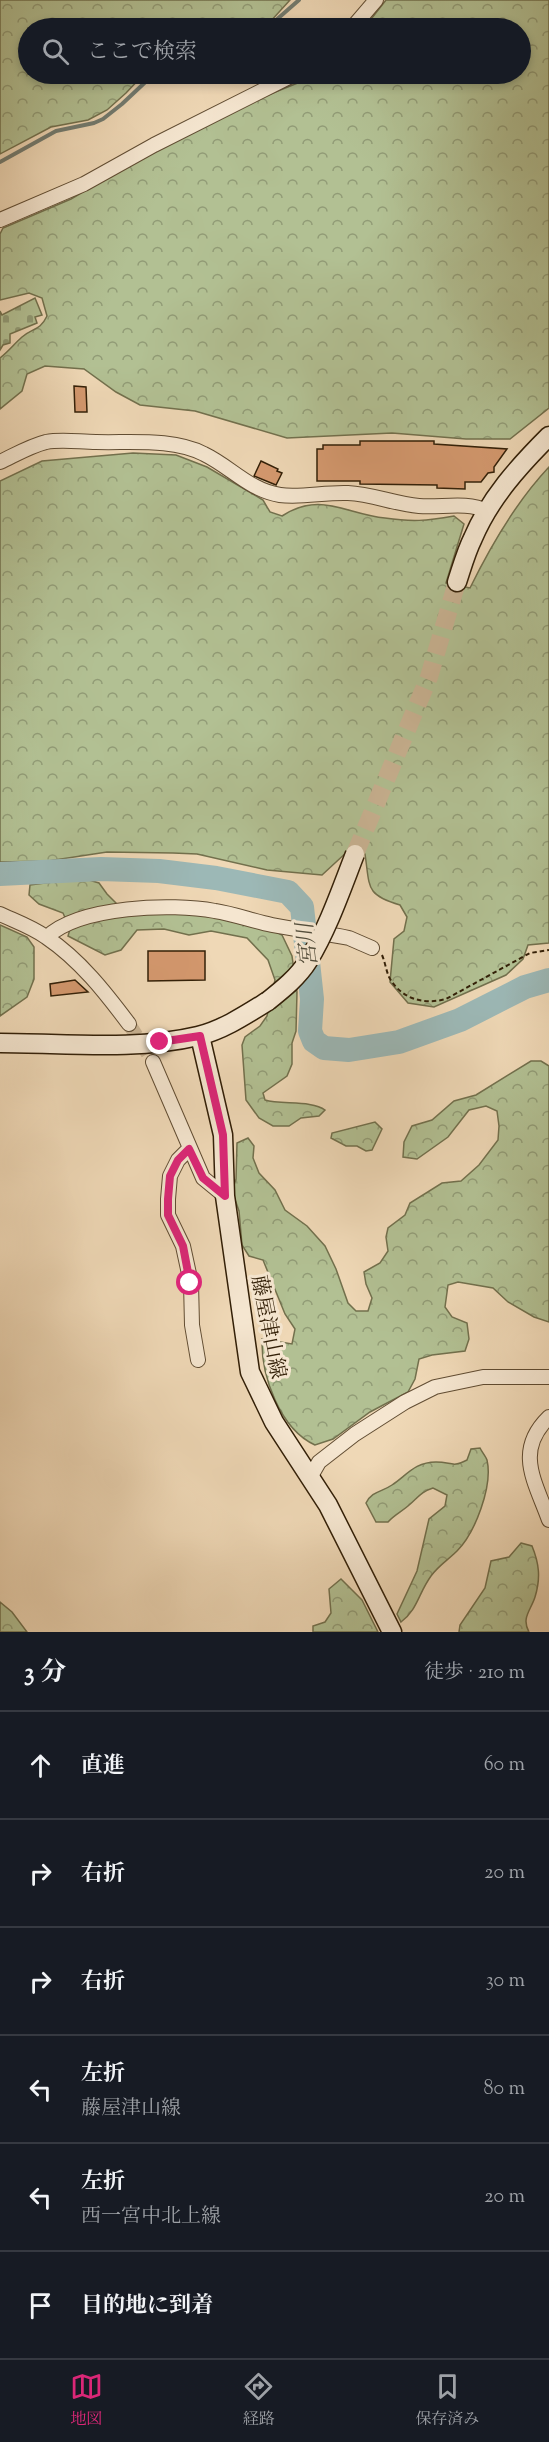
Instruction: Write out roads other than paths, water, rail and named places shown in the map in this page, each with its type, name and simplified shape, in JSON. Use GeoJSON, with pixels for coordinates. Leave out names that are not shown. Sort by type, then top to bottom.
{"type":"FeatureCollection","features":[{"type":"Feature","properties":{"kind":"main road"},"geometry":{"type":"LineString","coordinates":[[457,582],[473,537],[487,511],[516,469],[549,436]]}},
{"type":"Feature","properties":{"kind":"main road"},"geometry":{"type":"LineString","coordinates":[[0,1043],[160,1042],[200,1036],[229,1023],[268,1001],[288,985],[307,962],[328,922],[355,854]]}},
{"type":"Feature","properties":{"kind":"main road","name":"藤屋津山線"},"geometry":{"type":"LineString","coordinates":[[200,1036],[223,1135],[225,1196],[250,1372],[274,1422],[311,1476],[344,1535],[392,1632]]}},
{"type":"Feature","properties":{"kind":"street"},"geometry":{"type":"LineString","coordinates":[[361,18],[376,0]]}},
{"type":"Feature","properties":{"kind":"street"},"geometry":{"type":"LineString","coordinates":[[0,220],[84,184],[154,145],[275,84]]}},
{"type":"Feature","properties":{"kind":"street"},"geometry":{"type":"LineString","coordinates":[[0,462],[30,448],[60,440],[167,444],[204,453],[250,485],[279,495],[349,493],[420,506],[477,506],[487,511]]}},
{"type":"Feature","properties":{"kind":"street"},"geometry":{"type":"LineString","coordinates":[[47,937],[83,917],[136,908],[215,911],[349,938],[372,948]]}},
{"type":"Feature","properties":{"kind":"street"},"geometry":{"type":"LineString","coordinates":[[0,914],[47,937],[90,974],[129,1024]]}},
{"type":"Feature","properties":{"kind":"street"},"geometry":{"type":"LineString","coordinates":[[153,1062],[203,1178],[225,1196]]}},
{"type":"Feature","properties":{"kind":"street"},"geometry":{"type":"LineString","coordinates":[[189,1149],[178,1160],[170,1176],[168,1215],[183,1246],[190,1283],[192,1325],[198,1360]]}},
{"type":"Feature","properties":{"kind":"street"},"geometry":{"type":"LineString","coordinates":[[311,1476],[319,1462],[355,1434],[405,1402],[435,1387],[483,1377],[549,1377]]}},
{"type":"Feature","properties":{"kind":"street"},"geometry":{"type":"LineString","coordinates":[[549,1417],[532,1439],[528,1452],[530,1466],[549,1520]]}},
{"type":"Feature","properties":{"kind":"waterway"},"geometry":{"type":"LineString","coordinates":[[278,18],[299,0]]}},
{"type":"Feature","properties":{"kind":"waterway"},"geometry":{"type":"LineString","coordinates":[[0,162],[56,131],[103,119],[143,84]]}},
{"type":"Feature","properties":{"kind":"waterway","name":"宮川"},"geometry":{"type":"LineString","coordinates":[[0,874],[101,869],[159,871],[216,878],[288,892],[302,907],[312,999],[310,1031],[314,1041],[324,1048],[349,1050],[399,1042],[460,1020],[525,987],[549,980]]}},
{"type":"Feature","properties":{"kind":"tunnel"},"geometry":{"type":"LineString","coordinates":[[355,854],[429,677],[457,582]]}},
{"type":"Feature","properties":{"kind":"tunnel"},"geometry":{"type":"LineString","coordinates":[[129,1024],[153,1062]]}}]}
